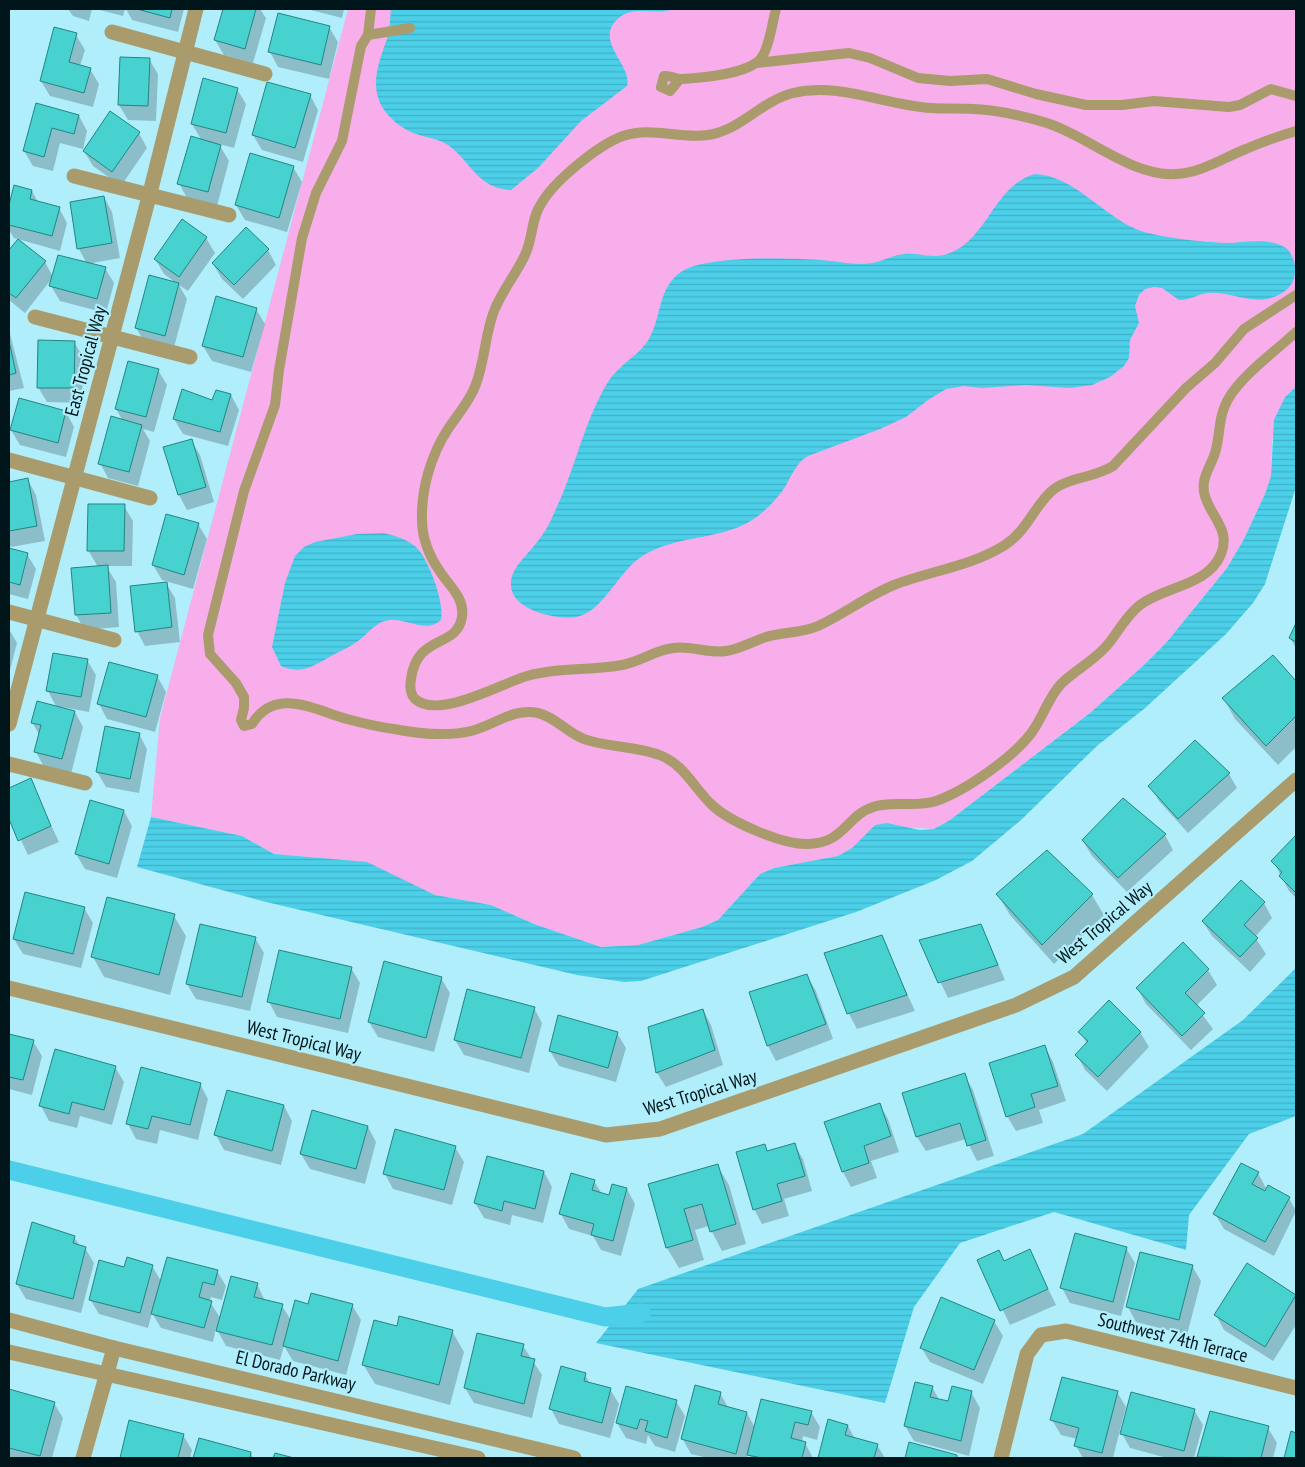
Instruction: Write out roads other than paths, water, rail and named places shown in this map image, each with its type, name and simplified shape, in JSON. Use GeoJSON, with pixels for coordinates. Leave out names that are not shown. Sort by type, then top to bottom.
{"type":"FeatureCollection","features":[{"type":"Feature","properties":{"kind":"street","name":"East Tropical Way"},"geometry":{"type":"LineString","coordinates":[[9,724],[150,193],[196,9]]}},
{"type":"Feature","properties":{"kind":"street"},"geometry":{"type":"LineString","coordinates":[[112,32],[266,74]]}},
{"type":"Feature","properties":{"kind":"street"},"geometry":{"type":"LineString","coordinates":[[74,176],[150,193],[229,215]]}},
{"type":"Feature","properties":{"kind":"street"},"geometry":{"type":"LineString","coordinates":[[35,317],[190,357]]}},
{"type":"Feature","properties":{"kind":"street"},"geometry":{"type":"LineString","coordinates":[[9,460],[150,498]]}},
{"type":"Feature","properties":{"kind":"street"},"geometry":{"type":"LineString","coordinates":[[9,612],[114,640]]}},
{"type":"Feature","properties":{"kind":"street"},"geometry":{"type":"LineString","coordinates":[[9,764],[85,783]]}},
{"type":"Feature","properties":{"kind":"street","name":"West Tropical Way"},"geometry":{"type":"LineString","coordinates":[[9,988],[606,1135],[660,1129],[1016,1006],[1074,978],[1296,780]]}},
{"type":"Feature","properties":{"kind":"street","name":"El Dorado Parkway"},"geometry":{"type":"LineString","coordinates":[[9,1320],[114,1348],[554,1456],[574,1458]]}},
{"type":"Feature","properties":{"kind":"street","name":"Southwest 74th Terrace"},"geometry":{"type":"LineString","coordinates":[[1001,1458],[1027,1354],[1040,1335],[1066,1332],[1296,1388]]}},
{"type":"Feature","properties":{"kind":"street"},"geometry":{"type":"LineString","coordinates":[[83,1458],[114,1348]]}},
{"type":"Feature","properties":{"kind":"street"},"geometry":{"type":"LineString","coordinates":[[9,1352],[478,1458]]}},
{"type":"Feature","properties":{"kind":"lane"},"geometry":{"type":"LineString","coordinates":[[370,9],[368,35],[360,46],[342,141],[316,193],[302,238],[274,405],[244,491],[208,635],[210,654],[232,677],[244,697],[241,720],[244,726],[252,724],[258,713],[264,709],[288,703],[317,707],[343,718],[382,727],[442,734],[478,729],[503,717],[519,713],[536,713],[553,720],[584,739],[645,750],[672,761],[681,768],[712,806],[723,814],[774,837],[802,844],[823,842],[835,837],[862,812],[876,805],[926,804],[935,801],[987,771],[1026,739],[1062,683],[1102,652],[1125,621],[1141,604],[1192,581],[1214,566],[1222,552],[1223,531],[1207,502],[1203,487],[1216,448],[1223,409],[1241,383],[1296,332]]}},
{"type":"Feature","properties":{"kind":"lane"},"geometry":{"type":"LineString","coordinates":[[756,63],[763,56],[776,9]]}},
{"type":"Feature","properties":{"kind":"lane"},"geometry":{"type":"LineString","coordinates":[[368,35],[410,28]]}},
{"type":"Feature","properties":{"kind":"lane"},"geometry":{"type":"LineString","coordinates":[[679,80],[724,73],[756,63],[849,53],[870,58],[918,78],[950,81],[987,79],[1036,94],[1086,105],[1122,105],[1154,101],[1230,107],[1240,105],[1270,89],[1296,96]]}},
{"type":"Feature","properties":{"kind":"lane"},"geometry":{"type":"LineString","coordinates":[[1296,131],[1247,148],[1198,170],[1179,174],[1163,174],[1124,161],[1050,124],[978,109],[932,108],[856,93],[812,90],[775,99],[732,127],[719,133],[690,136],[658,131],[643,131],[624,136],[606,144],[565,178],[542,202],[526,254],[495,308],[475,388],[445,433],[434,455],[427,478],[421,525],[431,556],[439,572],[457,595],[462,606],[462,617],[458,627],[451,636],[425,648],[417,656],[410,682],[411,694],[416,700],[423,702],[448,704],[466,700],[524,676],[577,668],[622,665],[671,648],[725,651],[766,637],[813,629],[851,606],[890,587],[984,555],[1007,544],[1024,529],[1047,495],[1058,486],[1099,475],[1113,466],[1186,388],[1215,363],[1244,330],[1296,295]]}},
{"type":"Feature","properties":{"kind":"water"},"geometry":{"type":"Polygon","coordinates":[[[391,9],[673,9],[660,12],[632,12],[620,17],[612,26],[610,34],[611,43],[627,78],[627,86],[581,121],[538,168],[511,190],[490,185],[475,173],[448,145],[407,130],[390,117],[383,108],[376,87],[379,64],[388,36],[391,9]]]}},
{"type":"Feature","properties":{"kind":"water"},"geometry":{"type":"Polygon","coordinates":[[[1035,174],[1049,176],[1062,181],[1123,222],[1145,232],[1206,242],[1257,241],[1279,245],[1288,250],[1293,259],[1295,275],[1293,282],[1282,293],[1272,298],[1254,300],[1218,293],[1208,293],[1179,300],[1162,288],[1145,289],[1139,295],[1135,306],[1139,323],[1130,340],[1129,358],[1124,366],[1110,377],[1092,385],[1070,388],[1025,385],[982,388],[964,386],[946,389],[906,417],[880,429],[808,456],[797,466],[773,503],[745,524],[716,534],[670,544],[655,549],[641,557],[633,563],[602,600],[585,614],[567,618],[557,617],[536,612],[518,601],[513,594],[511,585],[513,573],[542,536],[551,521],[599,398],[608,382],[618,370],[641,349],[650,337],[664,294],[674,278],[681,272],[693,267],[728,260],[790,259],[860,264],[872,263],[905,254],[944,255],[959,249],[981,227],[1009,190],[1021,180],[1035,174]]]}},
{"type":"Feature","properties":{"kind":"water"},"geometry":{"type":"Polygon","coordinates":[[[1296,387],[1296,487],[1265,584],[1253,603],[1226,634],[1144,709],[1098,745],[1021,820],[972,861],[936,880],[856,912],[641,981],[624,982],[577,975],[262,901],[137,867],[151,817],[242,836],[274,854],[367,862],[435,895],[491,905],[534,924],[601,947],[638,945],[702,927],[718,920],[760,874],[774,868],[838,856],[852,848],[875,825],[887,823],[920,830],[934,829],[950,820],[1090,713],[1144,665],[1166,643],[1227,568],[1244,539],[1265,494],[1271,476],[1274,420],[1285,397],[1296,387]]]}},
{"type":"Feature","properties":{"kind":"water"},"geometry":{"type":"Polygon","coordinates":[[[384,533],[408,542],[421,553],[438,592],[442,612],[441,620],[429,626],[396,620],[384,621],[376,625],[355,643],[313,666],[295,670],[281,666],[272,647],[285,583],[295,556],[304,547],[315,542],[357,534],[384,533]]]}},
{"type":"Feature","properties":{"kind":"water"},"geometry":{"type":"Polygon","coordinates":[[[1296,968],[1296,1116],[1249,1134],[1189,1215],[1186,1250],[1054,1212],[960,1243],[914,1307],[885,1403],[596,1343],[638,1289],[1083,1134],[1243,1020],[1296,968]]]}},
{"type":"Feature","properties":{"kind":"waterway"},"geometry":{"type":"LineString","coordinates":[[9,1170],[605,1317],[641,1313]]}}]}
